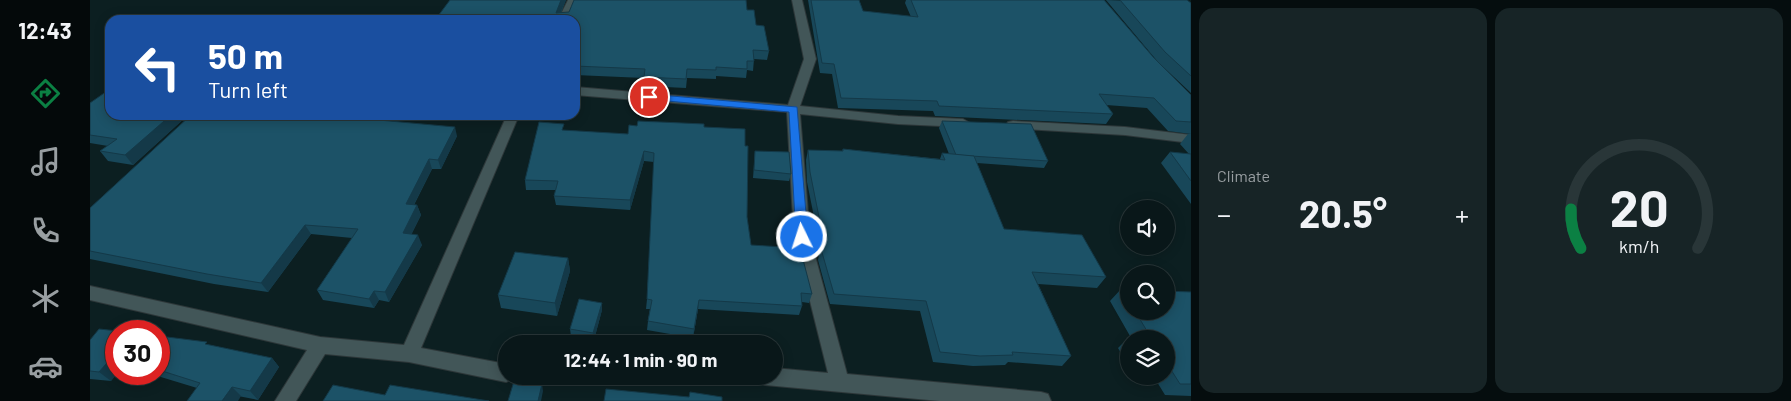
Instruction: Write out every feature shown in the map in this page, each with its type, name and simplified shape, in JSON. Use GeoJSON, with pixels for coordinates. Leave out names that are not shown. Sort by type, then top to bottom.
{"type":"FeatureCollection","features":[{"type":"Feature","properties":{"kind":"street"},"geometry":{"type":"LineString","coordinates":[[566,15],[573,0]]}},
{"type":"Feature","properties":{"kind":"street"},"geometry":{"type":"LineString","coordinates":[[797,0],[810,59],[793,109],[802,237],[840,383]]}},
{"type":"Feature","properties":{"kind":"street"},"geometry":{"type":"LineString","coordinates":[[580,91],[793,109],[898,120],[975,124]]}},
{"type":"Feature","properties":{"kind":"street"},"geometry":{"type":"LineString","coordinates":[[409,354],[511,120]]}},
{"type":"Feature","properties":{"kind":"street"},"geometry":{"type":"LineString","coordinates":[[1004,125],[1116,130],[1191,138]]}},
{"type":"Feature","properties":{"kind":"street"},"geometry":{"type":"LineString","coordinates":[[90,293],[320,345],[409,354],[498,371]]}},
{"type":"Feature","properties":{"kind":"street"},"geometry":{"type":"LineString","coordinates":[[285,401],[320,345]]}},
{"type":"Feature","properties":{"kind":"street"},"geometry":{"type":"LineString","coordinates":[[783,378],[840,383],[879,394],[1040,401]]}},
{"type":"Feature","properties":{"kind":"building"},"geometry":{"type":"Polygon","coordinates":[[[450,0],[561,0],[556,13],[569,12],[574,0],[746,0],[747,10],[754,10],[756,25],[764,26],[769,51],[753,50],[754,61],[747,61],[747,69],[716,67],[716,70],[687,69],[686,79],[644,77],[645,69],[580,66],[580,15],[439,15],[450,0]]]}},
{"type":"Feature","properties":{"kind":"building"},"geometry":{"type":"Polygon","coordinates":[[[811,0],[859,0],[863,11],[918,17],[911,0],[1104,0],[1154,58],[1191,95],[1191,122],[1176,121],[1154,98],[1099,94],[1113,114],[939,106],[937,101],[841,98],[834,64],[822,63],[811,0]]]}},
{"type":"Feature","properties":{"kind":"building"},"geometry":{"type":"Polygon","coordinates":[[[1120,0],[1187,0],[1191,3],[1191,76],[1165,52],[1120,0]]]}},
{"type":"Feature","properties":{"kind":"building"},"geometry":{"type":"Polygon","coordinates":[[[105,92],[105,120],[165,120],[125,155],[100,151],[117,139],[90,135],[90,103],[105,92]]]}},
{"type":"Feature","properties":{"kind":"building"},"geometry":{"type":"Polygon","coordinates":[[[186,120],[379,120],[455,127],[438,160],[429,159],[406,204],[417,205],[403,233],[418,235],[385,292],[374,291],[369,299],[317,290],[358,229],[305,225],[261,283],[90,251],[90,208],[186,120]]]}},
{"type":"Feature","properties":{"kind":"building"},"geometry":{"type":"Polygon","coordinates":[[[638,121],[704,124],[704,127],[745,129],[745,146],[748,146],[747,217],[751,245],[800,248],[812,294],[801,293],[802,306],[699,300],[694,329],[648,321],[652,300],[647,299],[654,153],[644,151],[630,200],[554,196],[558,181],[525,180],[539,122],[564,124],[562,130],[628,134],[629,125],[637,126],[638,121]]]}},
{"type":"Feature","properties":{"kind":"building"},"geometry":{"type":"Polygon","coordinates":[[[942,121],[1031,124],[1048,161],[956,155],[942,121]]]}},
{"type":"Feature","properties":{"kind":"building"},"geometry":{"type":"Polygon","coordinates":[[[843,149],[945,160],[942,153],[974,156],[1004,229],[1082,235],[1106,277],[1032,272],[1071,356],[1012,352],[1013,355],[980,356],[940,352],[926,301],[834,294],[821,249],[823,249],[820,222],[810,172],[808,150],[843,151],[843,149]]]}},
{"type":"Feature","properties":{"kind":"building"},"geometry":{"type":"Polygon","coordinates":[[[755,151],[789,152],[791,174],[754,170],[755,151]]]}},
{"type":"Feature","properties":{"kind":"building"},"geometry":{"type":"Polygon","coordinates":[[[1170,152],[1191,154],[1191,181],[1170,152]]]}},
{"type":"Feature","properties":{"kind":"building"},"geometry":{"type":"Polygon","coordinates":[[[515,252],[568,258],[555,303],[498,295],[515,252]]]}},
{"type":"Feature","properties":{"kind":"building"},"geometry":{"type":"Polygon","coordinates":[[[1175,291],[1191,292],[1191,384],[1180,384],[1175,376],[1175,330],[1146,330],[1140,320],[1175,320],[1175,291]]]}},
{"type":"Feature","properties":{"kind":"building"},"geometry":{"type":"Polygon","coordinates":[[[579,299],[602,303],[593,333],[570,329],[579,299]]]}},
{"type":"Feature","properties":{"kind":"building"},"geometry":{"type":"Polygon","coordinates":[[[99,329],[105,330],[105,365],[99,372],[90,371],[90,340],[99,329]]]}},
{"type":"Feature","properties":{"kind":"building"},"geometry":{"type":"Polygon","coordinates":[[[170,337],[207,342],[205,344],[272,358],[250,391],[232,387],[222,401],[187,401],[200,383],[170,373],[170,337]]]}},
{"type":"Feature","properties":{"kind":"building"},"geometry":{"type":"Polygon","coordinates":[[[333,385],[385,395],[390,385],[489,401],[323,401],[333,385]]]}},
{"type":"Feature","properties":{"kind":"building"},"geometry":{"type":"Polygon","coordinates":[[[513,385],[542,385],[538,401],[508,401],[513,385]]]}},
{"type":"Feature","properties":{"kind":"building"},"geometry":{"type":"Polygon","coordinates":[[[606,389],[689,397],[690,392],[722,397],[722,401],[604,401],[606,389]]]}},
{"type":"Feature","properties":{"kind":"route"},"geometry":{"type":"LineString","coordinates":[[649,97],[793,109],[802,237]]}}]}
